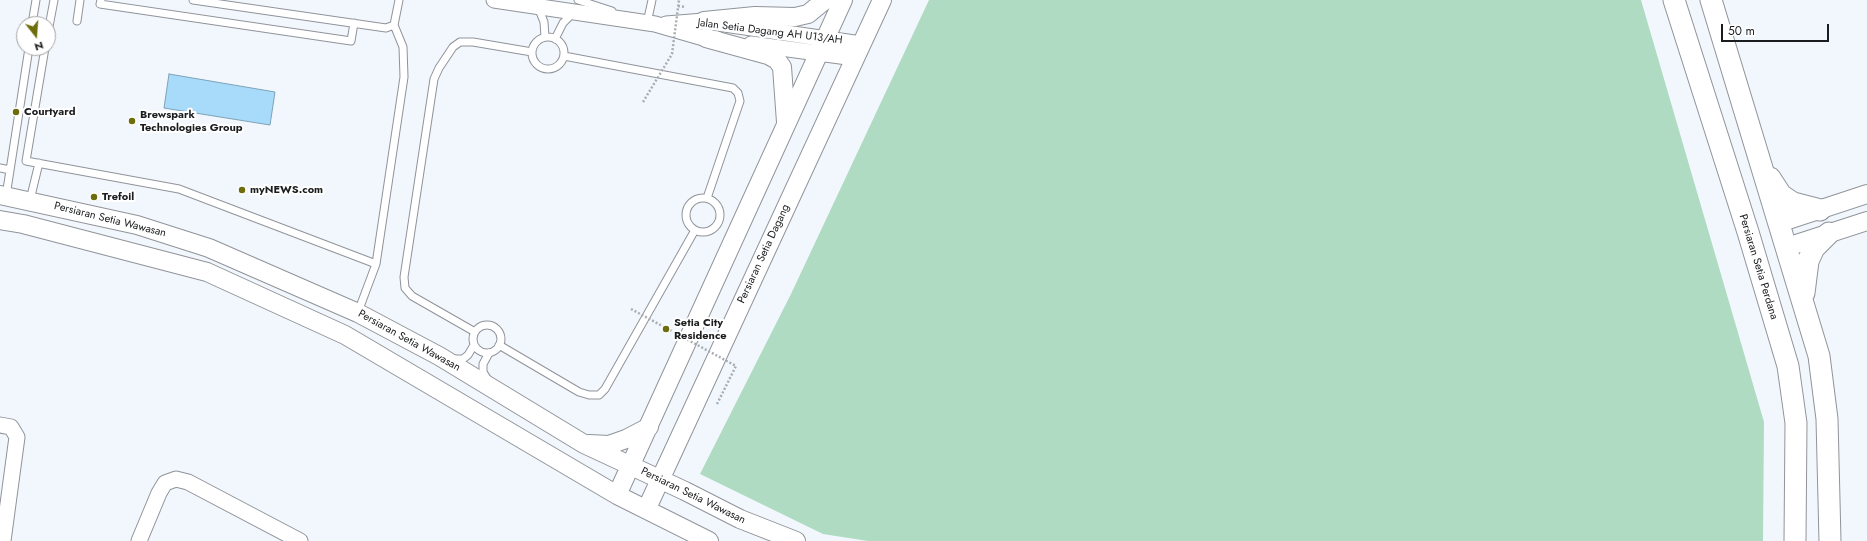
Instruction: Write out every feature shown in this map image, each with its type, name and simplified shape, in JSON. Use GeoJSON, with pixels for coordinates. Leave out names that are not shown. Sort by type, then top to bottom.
{"type":"FeatureCollection","features":[{"type":"Feature","properties":{"kind":"main road","name":"Persiaran Setia Perdana"},"geometry":{"type":"LineString","coordinates":[[1674,0],[1768,297],[1788,366],[1796,423],[1796,541]]}},
{"type":"Feature","properties":{"kind":"main road"},"geometry":{"type":"LineString","coordinates":[[1711,0],[1819,356],[1827,419],[1830,541]]}},
{"type":"Feature","properties":{"kind":"main road"},"geometry":{"type":"LineString","coordinates":[[1756,151],[1781,196],[1793,203],[1820,210]]}},
{"type":"Feature","properties":{"kind":"main road"},"geometry":{"type":"LineString","coordinates":[[1736,196],[1746,208],[1756,230],[1767,241],[1787,247]]}},
{"type":"Feature","properties":{"kind":"main road"},"geometry":{"type":"LineString","coordinates":[[1768,297],[1768,277],[1763,253],[1767,241],[1779,223]]}},
{"type":"Feature","properties":{"kind":"main road"},"geometry":{"type":"LineString","coordinates":[[1803,302],[1808,261],[1814,248],[1829,233]]}},
{"type":"Feature","properties":{"kind":"street","name":"Jalan Setia Dagang AH U13/AH"},"geometry":{"type":"LineString","coordinates":[[494,0],[538,7],[576,6],[651,24],[705,29],[858,51]]}},
{"type":"Feature","properties":{"kind":"street"},"geometry":{"type":"LineString","coordinates":[[705,29],[755,16],[795,17],[808,14],[825,0]]}},
{"type":"Feature","properties":{"kind":"street"},"geometry":{"type":"LineString","coordinates":[[617,495],[843,0]]}},
{"type":"Feature","properties":{"kind":"street","name":"Persiaran Setia Dagang"},"geometry":{"type":"LineString","coordinates":[[647,508],[882,0]]}},
{"type":"Feature","properties":{"kind":"street"},"geometry":{"type":"LineString","coordinates":[[705,29],[777,60],[782,67],[786,125]]}},
{"type":"Feature","properties":{"kind":"street"},"geometry":{"type":"LineString","coordinates":[[1779,223],[1867,194]]}},
{"type":"Feature","properties":{"kind":"street","name":"Persiaran Setia Wawasan"},"geometry":{"type":"LineString","coordinates":[[3,195],[137,224],[209,248],[358,313],[439,356],[584,444],[631,467],[686,491],[740,519],[796,541]]}},
{"type":"Feature","properties":{"kind":"street"},"geometry":{"type":"LineString","coordinates":[[0,220],[23,224],[207,272],[345,335],[617,495],[647,508],[709,541]]}},
{"type":"Feature","properties":{"kind":"street"},"geometry":{"type":"LineString","coordinates":[[1787,247],[1867,221]]}},
{"type":"Feature","properties":{"kind":"street"},"geometry":{"type":"LineString","coordinates":[[0,425],[11,427],[17,437],[3,541]]}},
{"type":"Feature","properties":{"kind":"street"},"geometry":{"type":"LineString","coordinates":[[584,444],[609,445],[626,439],[649,427]]}},
{"type":"Feature","properties":{"kind":"street"},"geometry":{"type":"LineString","coordinates":[[676,444],[676,468],[686,491]]}},
{"type":"Feature","properties":{"kind":"street"},"geometry":{"type":"LineString","coordinates":[[139,541],[159,493],[165,483],[176,479],[188,482],[300,541]]}},
{"type":"Feature","properties":{"kind":"lane"},"geometry":{"type":"LineString","coordinates":[[33,16],[36,0]]}},
{"type":"Feature","properties":{"kind":"lane"},"geometry":{"type":"LineString","coordinates":[[51,16],[54,0]]}},
{"type":"Feature","properties":{"kind":"lane"},"geometry":{"type":"LineString","coordinates":[[77,21],[80,0]]}},
{"type":"Feature","properties":{"kind":"lane"},"geometry":{"type":"LineString","coordinates":[[101,0],[100,4],[351,41],[354,23]]}},
{"type":"Feature","properties":{"kind":"lane"},"geometry":{"type":"LineString","coordinates":[[192,0],[389,28],[394,25]]}},
{"type":"Feature","properties":{"kind":"lane"},"geometry":{"type":"LineString","coordinates":[[358,313],[376,264],[404,77],[403,47],[394,25],[399,0]]}},
{"type":"Feature","properties":{"kind":"lane"},"geometry":{"type":"LineString","coordinates":[[651,24],[652,0]]}},
{"type":"Feature","properties":{"kind":"lane"},"geometry":{"type":"LineString","coordinates":[[555,39],[563,23],[576,6]]}},
{"type":"Feature","properties":{"kind":"lane"},"geometry":{"type":"LineString","coordinates":[[538,7],[544,22],[545,37]]}},
{"type":"Feature","properties":{"kind":"lane"},"geometry":{"type":"LineString","coordinates":[[545,37],[555,39],[563,46],[564,56],[559,66],[554,68],[543,69],[534,62],[532,52],[536,42],[545,37]]}},
{"type":"Feature","properties":{"kind":"lane"},"geometry":{"type":"LineString","coordinates":[[475,332],[412,296],[405,288],[404,277],[434,79],[453,47],[460,42],[473,42],[532,52]]}},
{"type":"Feature","properties":{"kind":"lane"},"geometry":{"type":"LineString","coordinates":[[3,195],[10,170],[12,139],[28,56]]}},
{"type":"Feature","properties":{"kind":"lane"},"geometry":{"type":"LineString","coordinates":[[44,56],[26,160],[179,189],[376,264]]}},
{"type":"Feature","properties":{"kind":"lane"},"geometry":{"type":"LineString","coordinates":[[564,56],[732,88],[738,94],[740,101],[707,198]]}},
{"type":"Feature","properties":{"kind":"lane"},"geometry":{"type":"LineString","coordinates":[[30,200],[39,163]]}},
{"type":"Feature","properties":{"kind":"lane"},"geometry":{"type":"LineString","coordinates":[[0,168],[10,170]]}},
{"type":"Feature","properties":{"kind":"lane"},"geometry":{"type":"LineString","coordinates":[[696,198],[707,198],[717,204],[721,215],[720,221],[712,230],[700,232],[695,230],[687,222],[686,211],[688,206],[696,198]]}},
{"type":"Feature","properties":{"kind":"lane"},"geometry":{"type":"LineString","coordinates":[[499,346],[579,392],[589,395],[599,394],[605,389],[695,230]]}},
{"type":"Feature","properties":{"kind":"lane"},"geometry":{"type":"LineString","coordinates":[[489,353],[480,351],[474,345],[473,340],[475,332],[482,326],[491,326],[498,332],[500,337],[499,346],[489,353],[483,364],[483,372],[500,393]]}},
{"type":"Feature","properties":{"kind":"lane"},"geometry":{"type":"LineString","coordinates":[[439,356],[463,359],[468,355],[474,345]]}},
{"type":"Feature","properties":{"kind":"path"},"geometry":{"type":"LineString","coordinates":[[643,102],[672,54],[679,0]]}},
{"type":"Feature","properties":{"kind":"path"},"geometry":{"type":"LineString","coordinates":[[631,309],[736,366],[717,404]]}},
{"type":"Feature","properties":{"kind":"green space"},"geometry":{"type":"Polygon","coordinates":[[[929,0],[1641,0],[1764,422],[1763,541],[868,541],[823,534],[700,474],[791,294],[929,0]]]}},
{"type":"Feature","properties":{"kind":"water"},"geometry":{"type":"Polygon","coordinates":[[[169,74],[275,92],[270,125],[164,108],[169,74]]]}},
{"type":"Feature","properties":{"kind":"place","name":"Courtyard"},"geometry":{"type":"Point","coordinates":[16,112]}},
{"type":"Feature","properties":{"kind":"place","name":"Brewspark Technologies Group"},"geometry":{"type":"Point","coordinates":[132,121]}},
{"type":"Feature","properties":{"kind":"place","name":"myNEWS.com"},"geometry":{"type":"Point","coordinates":[242,190]}},
{"type":"Feature","properties":{"kind":"place","name":"Trefoil"},"geometry":{"type":"Point","coordinates":[94,197]}},
{"type":"Feature","properties":{"kind":"place","name":"Setia City Residence"},"geometry":{"type":"Point","coordinates":[666,329]}}]}
